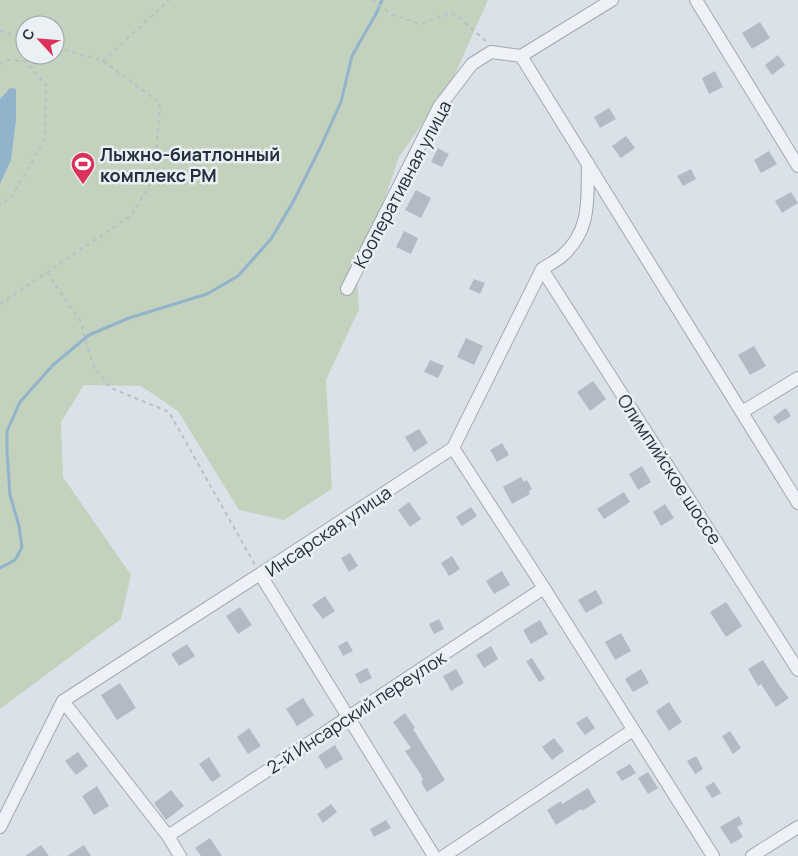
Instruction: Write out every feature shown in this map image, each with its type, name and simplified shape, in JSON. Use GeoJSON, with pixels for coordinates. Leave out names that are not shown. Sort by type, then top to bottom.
{"type":"FeatureCollection","features":[{"type":"Feature","properties":{"kind":"street"},"geometry":{"type":"LineString","coordinates":[[500,52],[521,56],[612,0]]}},
{"type":"Feature","properties":{"kind":"street"},"geometry":{"type":"LineString","coordinates":[[696,0],[798,166]]}},
{"type":"Feature","properties":{"kind":"street","name":"Кооперативная улица"},"geometry":{"type":"LineString","coordinates":[[347,289],[439,107],[472,64],[491,52],[500,52]]}},
{"type":"Feature","properties":{"kind":"street"},"geometry":{"type":"LineString","coordinates":[[521,56],[798,503]]}},
{"type":"Feature","properties":{"kind":"street"},"geometry":{"type":"LineString","coordinates":[[588,163],[587,215],[580,236],[562,256],[542,269],[452,448],[544,588],[713,856]]}},
{"type":"Feature","properties":{"kind":"street","name":"Олимпийское шоссе"},"geometry":{"type":"LineString","coordinates":[[542,269],[798,670]]}},
{"type":"Feature","properties":{"kind":"street"},"geometry":{"type":"LineString","coordinates":[[742,412],[798,378]]}},
{"type":"Feature","properties":{"kind":"street","name":"Инсарская улица"},"geometry":{"type":"LineString","coordinates":[[434,856],[260,574],[452,448]]}},
{"type":"Feature","properties":{"kind":"street"},"geometry":{"type":"LineString","coordinates":[[0,827],[63,701],[260,574]]}},
{"type":"Feature","properties":{"kind":"street","name":"2-й Инсарский переулок"},"geometry":{"type":"LineString","coordinates":[[168,836],[544,588]]}},
{"type":"Feature","properties":{"kind":"street"},"geometry":{"type":"LineString","coordinates":[[63,701],[168,836],[180,856]]}},
{"type":"Feature","properties":{"kind":"street"},"geometry":{"type":"LineString","coordinates":[[444,856],[633,730]]}},
{"type":"Feature","properties":{"kind":"street"},"geometry":{"type":"LineString","coordinates":[[752,856],[798,827]]}},
{"type":"Feature","properties":{"kind":"path"},"geometry":{"type":"LineString","coordinates":[[103,61],[169,0]]}},
{"type":"Feature","properties":{"kind":"path"},"geometry":{"type":"LineString","coordinates":[[372,0],[393,15],[421,24],[449,13],[456,15],[500,52]]}},
{"type":"Feature","properties":{"kind":"path"},"geometry":{"type":"LineString","coordinates":[[0,31],[15,35]]}},
{"type":"Feature","properties":{"kind":"path"},"geometry":{"type":"LineString","coordinates":[[0,304],[132,215],[154,177],[160,103],[103,61],[65,50]]}},
{"type":"Feature","properties":{"kind":"path"},"geometry":{"type":"LineString","coordinates":[[0,64],[6,60],[26,61],[46,85],[45,139],[12,196],[0,206]]}},
{"type":"Feature","properties":{"kind":"path"},"geometry":{"type":"LineString","coordinates":[[47,272],[82,324],[95,369],[112,388],[169,412],[260,574]]}},
{"type":"Feature","properties":{"kind":"green space"},"geometry":{"type":"Polygon","coordinates":[[[0,0],[488,0],[452,81],[399,157],[357,279],[359,309],[326,380],[332,489],[284,520],[239,510],[178,411],[141,386],[84,385],[61,422],[63,477],[131,575],[121,619],[0,709],[0,0]]]}},
{"type":"Feature","properties":{"kind":"water"},"geometry":{"type":"Polygon","coordinates":[[[10,88],[16,89],[16,120],[11,160],[0,184],[0,99],[10,88]]]}},
{"type":"Feature","properties":{"kind":"building"},"geometry":{"type":"Polygon","coordinates":[[[760,22],[770,38],[752,49],[742,33],[760,22]]]}},
{"type":"Feature","properties":{"kind":"building"},"geometry":{"type":"Polygon","coordinates":[[[778,55],[785,65],[772,75],[765,65],[778,55]]]}},
{"type":"Feature","properties":{"kind":"building"},"geometry":{"type":"Polygon","coordinates":[[[715,71],[723,87],[709,94],[702,78],[715,71]]]}},
{"type":"Feature","properties":{"kind":"building"},"geometry":{"type":"Polygon","coordinates":[[[609,108],[616,119],[600,128],[594,117],[609,108]]]}},
{"type":"Feature","properties":{"kind":"building"},"geometry":{"type":"Polygon","coordinates":[[[626,136],[635,148],[621,158],[612,146],[626,136]]]}},
{"type":"Feature","properties":{"kind":"building"},"geometry":{"type":"Polygon","coordinates":[[[438,148],[449,154],[442,167],[431,162],[438,148]]]}},
{"type":"Feature","properties":{"kind":"building"},"geometry":{"type":"Polygon","coordinates":[[[769,151],[777,164],[761,173],[754,160],[769,151]]]}},
{"type":"Feature","properties":{"kind":"building"},"geometry":{"type":"Polygon","coordinates":[[[691,169],[696,179],[683,186],[677,176],[691,169]]]}},
{"type":"Feature","properties":{"kind":"building"},"geometry":{"type":"Polygon","coordinates":[[[416,190],[431,198],[421,218],[405,210],[416,190]]]}},
{"type":"Feature","properties":{"kind":"building"},"geometry":{"type":"Polygon","coordinates":[[[791,192],[798,203],[782,213],[775,201],[791,192]]]}},
{"type":"Feature","properties":{"kind":"building"},"geometry":{"type":"Polygon","coordinates":[[[404,231],[418,238],[411,254],[396,247],[404,231]]]}},
{"type":"Feature","properties":{"kind":"building"},"geometry":{"type":"Polygon","coordinates":[[[474,279],[485,283],[480,294],[469,289],[474,279]]]}},
{"type":"Feature","properties":{"kind":"building"},"geometry":{"type":"Polygon","coordinates":[[[466,338],[483,346],[474,365],[457,357],[466,338]]]}},
{"type":"Feature","properties":{"kind":"building"},"geometry":{"type":"Polygon","coordinates":[[[754,346],[766,366],[750,375],[738,355],[754,346]]]}},
{"type":"Feature","properties":{"kind":"building"},"geometry":{"type":"Polygon","coordinates":[[[430,360],[444,366],[438,378],[424,372],[430,360]]]}},
{"type":"Feature","properties":{"kind":"building"},"geometry":{"type":"Polygon","coordinates":[[[593,381],[606,399],[590,411],[577,392],[593,381]]]}},
{"type":"Feature","properties":{"kind":"building"},"geometry":{"type":"Polygon","coordinates":[[[786,408],[791,416],[778,424],[773,417],[786,408]]]}},
{"type":"Feature","properties":{"kind":"building"},"geometry":{"type":"Polygon","coordinates":[[[419,429],[428,443],[414,452],[405,437],[419,429]]]}},
{"type":"Feature","properties":{"kind":"building"},"geometry":{"type":"Polygon","coordinates":[[[502,443],[509,455],[497,462],[490,450],[502,443]]]}},
{"type":"Feature","properties":{"kind":"building"},"geometry":{"type":"Polygon","coordinates":[[[642,466],[651,482],[638,490],[629,474],[642,466]]]}},
{"type":"Feature","properties":{"kind":"building"},"geometry":{"type":"Polygon","coordinates":[[[521,477],[524,482],[527,480],[532,489],[529,491],[530,494],[512,504],[503,487],[521,477]]]}},
{"type":"Feature","properties":{"kind":"building"},"geometry":{"type":"Polygon","coordinates":[[[624,492],[630,502],[604,519],[597,509],[624,492]]]}},
{"type":"Feature","properties":{"kind":"building"},"geometry":{"type":"Polygon","coordinates":[[[409,502],[421,519],[410,527],[398,510],[409,502]]]}},
{"type":"Feature","properties":{"kind":"building"},"geometry":{"type":"Polygon","coordinates":[[[665,504],[674,518],[661,526],[653,512],[665,504]]]}},
{"type":"Feature","properties":{"kind":"building"},"geometry":{"type":"Polygon","coordinates":[[[471,507],[477,516],[462,526],[456,517],[471,507]]]}},
{"type":"Feature","properties":{"kind":"building"},"geometry":{"type":"Polygon","coordinates":[[[350,553],[358,566],[349,572],[341,558],[350,553]]]}},
{"type":"Feature","properties":{"kind":"building"},"geometry":{"type":"Polygon","coordinates":[[[452,556],[460,569],[449,576],[441,563],[452,556]]]}},
{"type":"Feature","properties":{"kind":"building"},"geometry":{"type":"Polygon","coordinates":[[[502,571],[510,585],[494,594],[486,581],[502,571]]]}},
{"type":"Feature","properties":{"kind":"building"},"geometry":{"type":"Polygon","coordinates":[[[596,590],[603,603],[586,613],[578,600],[596,590]]]}},
{"type":"Feature","properties":{"kind":"building"},"geometry":{"type":"Polygon","coordinates":[[[325,596],[335,611],[323,619],[312,605],[325,596]]]}},
{"type":"Feature","properties":{"kind":"building"},"geometry":{"type":"Polygon","coordinates":[[[726,602],[742,626],[726,637],[710,612],[726,602]]]}},
{"type":"Feature","properties":{"kind":"building"},"geometry":{"type":"Polygon","coordinates":[[[240,607],[252,625],[238,634],[226,616],[240,607]]]}},
{"type":"Feature","properties":{"kind":"building"},"geometry":{"type":"Polygon","coordinates":[[[439,619],[444,629],[434,634],[429,624],[439,619]]]}},
{"type":"Feature","properties":{"kind":"building"},"geometry":{"type":"Polygon","coordinates":[[[540,620],[548,634],[531,644],[523,630],[540,620]]]}},
{"type":"Feature","properties":{"kind":"building"},"geometry":{"type":"Polygon","coordinates":[[[621,633],[631,651],[615,660],[605,642],[621,633]]]}},
{"type":"Feature","properties":{"kind":"building"},"geometry":{"type":"Polygon","coordinates":[[[347,641],[353,651],[343,656],[338,646],[347,641]]]}},
{"type":"Feature","properties":{"kind":"building"},"geometry":{"type":"Polygon","coordinates":[[[187,644],[195,656],[179,666],[171,654],[187,644]]]}},
{"type":"Feature","properties":{"kind":"building"},"geometry":{"type":"Polygon","coordinates":[[[491,646],[498,659],[484,668],[476,655],[491,646]]]}},
{"type":"Feature","properties":{"kind":"building"},"geometry":{"type":"Polygon","coordinates":[[[532,658],[545,679],[539,682],[526,661],[532,658]]]}},
{"type":"Feature","properties":{"kind":"building"},"geometry":{"type":"Polygon","coordinates":[[[763,660],[789,698],[776,707],[761,684],[758,686],[748,669],[763,660]]]}},
{"type":"Feature","properties":{"kind":"building"},"geometry":{"type":"Polygon","coordinates":[[[367,668],[372,678],[360,684],[355,674],[367,668]]]}},
{"type":"Feature","properties":{"kind":"building"},"geometry":{"type":"Polygon","coordinates":[[[456,669],[464,683],[451,691],[443,676],[456,669]]]}},
{"type":"Feature","properties":{"kind":"building"},"geometry":{"type":"Polygon","coordinates":[[[641,669],[649,683],[633,692],[625,679],[641,669]]]}},
{"type":"Feature","properties":{"kind":"building"},"geometry":{"type":"Polygon","coordinates":[[[120,683],[136,708],[117,720],[101,695],[120,683]]]}},
{"type":"Feature","properties":{"kind":"building"},"geometry":{"type":"Polygon","coordinates":[[[303,698],[314,715],[297,726],[286,709],[303,698]]]}},
{"type":"Feature","properties":{"kind":"building"},"geometry":{"type":"Polygon","coordinates":[[[669,702],[682,722],[669,731],[656,711],[669,702]]]}},
{"type":"Feature","properties":{"kind":"building"},"geometry":{"type":"Polygon","coordinates":[[[405,713],[445,780],[427,792],[421,782],[423,780],[421,775],[405,751],[411,748],[393,722],[405,713]]]}},
{"type":"Feature","properties":{"kind":"building"},"geometry":{"type":"Polygon","coordinates":[[[587,716],[595,728],[585,735],[576,723],[587,716]]]}},
{"type":"Feature","properties":{"kind":"building"},"geometry":{"type":"Polygon","coordinates":[[[249,728],[261,746],[248,754],[237,737],[249,728]]]}},
{"type":"Feature","properties":{"kind":"building"},"geometry":{"type":"Polygon","coordinates":[[[730,731],[741,748],[733,754],[722,736],[730,731]]]}},
{"type":"Feature","properties":{"kind":"building"},"geometry":{"type":"Polygon","coordinates":[[[554,738],[564,751],[552,760],[542,747],[554,738]]]}},
{"type":"Feature","properties":{"kind":"building"},"geometry":{"type":"Polygon","coordinates":[[[335,745],[343,759],[326,769],[318,756],[335,745]]]}},
{"type":"Feature","properties":{"kind":"building"},"geometry":{"type":"Polygon","coordinates":[[[78,752],[88,766],[76,775],[65,761],[78,752]]]}},
{"type":"Feature","properties":{"kind":"building"},"geometry":{"type":"Polygon","coordinates":[[[696,756],[703,769],[695,774],[687,761],[696,756]]]}},
{"type":"Feature","properties":{"kind":"building"},"geometry":{"type":"Polygon","coordinates":[[[209,757],[221,776],[212,782],[199,764],[209,757]]]}},
{"type":"Feature","properties":{"kind":"building"},"geometry":{"type":"Polygon","coordinates":[[[630,764],[636,773],[622,781],[616,772],[630,764]]]}},
{"type":"Feature","properties":{"kind":"building"},"geometry":{"type":"Polygon","coordinates":[[[648,772],[658,788],[648,794],[638,778],[648,772]]]}},
{"type":"Feature","properties":{"kind":"building"},"geometry":{"type":"Polygon","coordinates":[[[714,782],[721,793],[712,798],[705,787],[714,782]]]}},
{"type":"Feature","properties":{"kind":"building"},"geometry":{"type":"Polygon","coordinates":[[[97,786],[109,806],[94,815],[82,796],[97,786]]]}},
{"type":"Feature","properties":{"kind":"building"},"geometry":{"type":"Polygon","coordinates":[[[588,788],[596,802],[556,825],[547,810],[561,801],[562,804],[588,788]]]}},
{"type":"Feature","properties":{"kind":"building"},"geometry":{"type":"Polygon","coordinates":[[[171,790],[184,806],[166,820],[154,803],[171,790]]]}},
{"type":"Feature","properties":{"kind":"building"},"geometry":{"type":"Polygon","coordinates":[[[331,804],[337,812],[323,823],[317,814],[331,804]]]}},
{"type":"Feature","properties":{"kind":"building"},"geometry":{"type":"Polygon","coordinates":[[[739,816],[743,824],[737,827],[743,837],[731,844],[720,827],[739,816]]]}},
{"type":"Feature","properties":{"kind":"building"},"geometry":{"type":"Polygon","coordinates":[[[386,820],[391,828],[374,837],[370,829],[386,820]]]}},
{"type":"Feature","properties":{"kind":"building"},"geometry":{"type":"Polygon","coordinates":[[[210,838],[222,856],[201,856],[195,848],[210,838]]]}},
{"type":"Feature","properties":{"kind":"building"},"geometry":{"type":"Polygon","coordinates":[[[41,845],[49,856],[25,856],[41,845]]]}},
{"type":"Feature","properties":{"kind":"building"},"geometry":{"type":"Polygon","coordinates":[[[84,845],[91,856],[67,856],[84,845]]]}},
{"type":"Feature","properties":{"kind":"waterway"},"geometry":{"type":"LineString","coordinates":[[0,568],[15,560],[22,547],[19,526],[10,495],[7,452],[7,431],[20,402],[53,365],[89,335],[129,318],[207,294],[238,276],[271,239],[293,202],[341,102],[352,56],[382,0]]}},
{"type":"Feature","properties":{"kind":"place","name":"Лыжно-биатлонный комплекс РМ"},"geometry":{"type":"Point","coordinates":[83,185]}}]}
